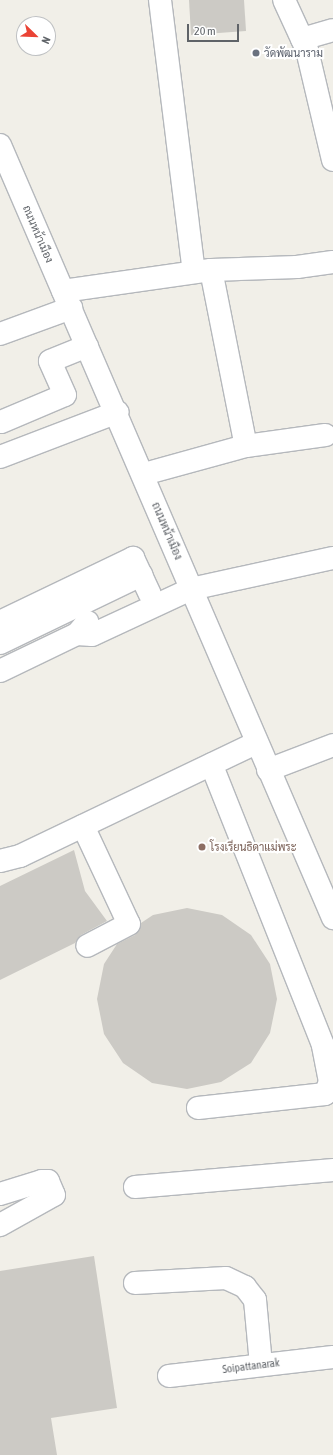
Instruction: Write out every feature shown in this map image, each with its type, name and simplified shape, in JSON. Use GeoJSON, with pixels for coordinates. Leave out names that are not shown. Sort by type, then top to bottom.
{"type":"FeatureCollection","features":[{"type":"Feature","properties":{"kind":"street"},"geometry":{"type":"LineString","coordinates":[[160,0],[202,271],[246,446]]}},
{"type":"Feature","properties":{"kind":"street"},"geometry":{"type":"LineString","coordinates":[[284,0],[302,39],[333,160]]}},
{"type":"Feature","properties":{"kind":"street"},"geometry":{"type":"LineString","coordinates":[[302,39],[333,30]]}},
{"type":"Feature","properties":{"kind":"street","name":"ถนนหน้าเมือง"},"geometry":{"type":"LineString","coordinates":[[0,145],[87,346],[118,412],[256,743],[333,918]]}},
{"type":"Feature","properties":{"kind":"street"},"geometry":{"type":"LineString","coordinates":[[0,334],[67,300],[202,271],[297,267],[333,262]]}},
{"type":"Feature","properties":{"kind":"street"},"geometry":{"type":"LineString","coordinates":[[1,422],[65,395],[50,361],[87,346]]}},
{"type":"Feature","properties":{"kind":"street"},"geometry":{"type":"LineString","coordinates":[[0,457],[118,412]]}},
{"type":"Feature","properties":{"kind":"street"},"geometry":{"type":"LineString","coordinates":[[144,474],[246,446],[325,435]]}},
{"type":"Feature","properties":{"kind":"street"},"geometry":{"type":"LineString","coordinates":[[0,622],[133,558],[150,594]]}},
{"type":"Feature","properties":{"kind":"street"},"geometry":{"type":"LineString","coordinates":[[0,670],[77,634],[88,621],[150,594],[189,583],[333,558]]}},
{"type":"Feature","properties":{"kind":"street"},"geometry":{"type":"LineString","coordinates":[[0,643],[140,575]]}},
{"type":"Feature","properties":{"kind":"street"},"geometry":{"type":"LineString","coordinates":[[77,634],[92,635],[189,583]]}},
{"type":"Feature","properties":{"kind":"street"},"geometry":{"type":"LineString","coordinates":[[0,862],[20,856],[256,743]]}},
{"type":"Feature","properties":{"kind":"street"},"geometry":{"type":"LineString","coordinates":[[268,770],[333,745]]}},
{"type":"Feature","properties":{"kind":"street"},"geometry":{"type":"LineString","coordinates":[[198,1108],[325,1094],[330,1082],[328,1043],[212,764]]}},
{"type":"Feature","properties":{"kind":"street"},"geometry":{"type":"LineString","coordinates":[[83,826],[129,924],[87,946]]}},
{"type":"Feature","properties":{"kind":"street"},"geometry":{"type":"LineString","coordinates":[[135,1187],[333,1170]]}},
{"type":"Feature","properties":{"kind":"street"},"geometry":{"type":"LineString","coordinates":[[0,1194],[42,1181],[48,1181],[54,1194],[0,1225]]}},
{"type":"Feature","properties":{"kind":"street"},"geometry":{"type":"LineString","coordinates":[[135,1283],[226,1278],[245,1287],[255,1300],[261,1365]]}},
{"type":"Feature","properties":{"kind":"street","name":"Soipattanarak"},"geometry":{"type":"LineString","coordinates":[[169,1376],[333,1357]]}},
{"type":"Feature","properties":{"kind":"building"},"geometry":{"type":"Polygon","coordinates":[[[189,0],[244,0],[246,31],[191,35],[189,0]]]}},
{"type":"Feature","properties":{"kind":"building"},"geometry":{"type":"Polygon","coordinates":[[[74,850],[85,891],[107,921],[81,935],[75,943],[0,980],[0,886],[74,850]]]}},
{"type":"Feature","properties":{"kind":"building"},"geometry":{"type":"Polygon","coordinates":[[[187,908],[222,915],[251,935],[270,964],[277,999],[270,1033],[251,1063],[221,1082],[187,1089],[152,1083],[123,1063],[104,1034],[97,999],[104,964],[117,944],[135,935],[141,923],[153,915],[187,908]]]}},
{"type":"Feature","properties":{"kind":"building"},"geometry":{"type":"Polygon","coordinates":[[[94,1256],[117,1408],[51,1418],[57,1455],[0,1455],[0,1271],[94,1256]]]}},
{"type":"Feature","properties":{"kind":"place","name":"วัดพัฒนาราม"},"geometry":{"type":"Point","coordinates":[256,53]}},
{"type":"Feature","properties":{"kind":"place","name":"โรงเรียนธิดาแม่พระ"},"geometry":{"type":"Point","coordinates":[202,847]}}]}
